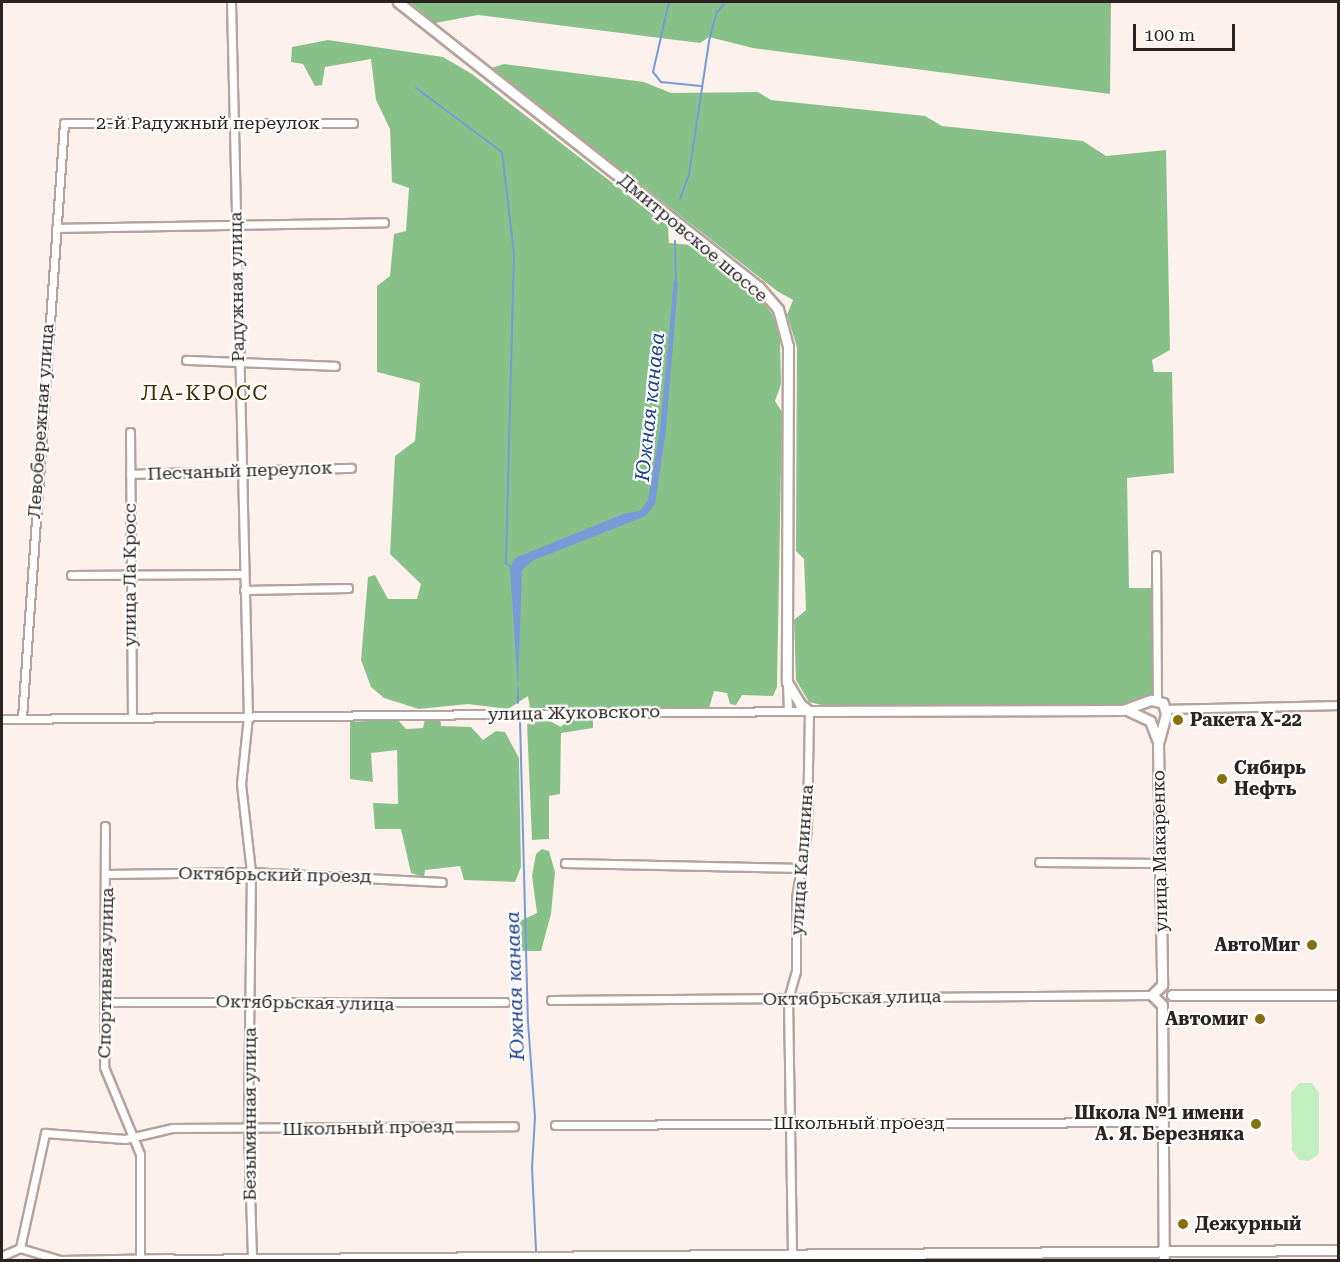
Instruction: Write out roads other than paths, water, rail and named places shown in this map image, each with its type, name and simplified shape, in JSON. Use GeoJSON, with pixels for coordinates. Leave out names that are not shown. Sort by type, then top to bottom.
{"type":"FeatureCollection","features":[{"type":"Feature","properties":{"kind":"street","name":"Радужная улица"},"geometry":{"type":"LineString","coordinates":[[231,2],[240,471],[248,716]]}},
{"type":"Feature","properties":{"kind":"street","name":"Дмитровское шоссе"},"geometry":{"type":"LineString","coordinates":[[398,2],[758,286],[778,309],[788,346],[788,682]]}},
{"type":"Feature","properties":{"kind":"street","name":"2-й Радужный переулок"},"geometry":{"type":"LineString","coordinates":[[64,123],[352,123]]}},
{"type":"Feature","properties":{"kind":"street","name":"Левобережная улица"},"geometry":{"type":"LineString","coordinates":[[22,718],[64,123]]}},
{"type":"Feature","properties":{"kind":"street"},"geometry":{"type":"LineString","coordinates":[[56,228],[384,222]]}},
{"type":"Feature","properties":{"kind":"street"},"geometry":{"type":"LineString","coordinates":[[186,360],[335,366]]}},
{"type":"Feature","properties":{"kind":"street","name":"улица Ла Кросс"},"geometry":{"type":"LineString","coordinates":[[130,432],[129,575],[132,717]]}},
{"type":"Feature","properties":{"kind":"street","name":"Песчаный переулок"},"geometry":{"type":"LineString","coordinates":[[130,474],[351,468]]}},
{"type":"Feature","properties":{"kind":"street"},"geometry":{"type":"LineString","coordinates":[[1155,555],[1157,699],[1165,713]]}},
{"type":"Feature","properties":{"kind":"street"},"geometry":{"type":"LineString","coordinates":[[71,575],[243,574]]}},
{"type":"Feature","properties":{"kind":"street"},"geometry":{"type":"LineString","coordinates":[[244,590],[348,588]]}},
{"type":"Feature","properties":{"kind":"street"},"geometry":{"type":"LineString","coordinates":[[788,682],[788,711]]}},
{"type":"Feature","properties":{"kind":"street"},"geometry":{"type":"LineString","coordinates":[[788,682],[797,701],[809,711]]}},
{"type":"Feature","properties":{"kind":"street","name":"улица Жуковского"},"geometry":{"type":"LineString","coordinates":[[2,718],[1123,710],[1157,699]]}},
{"type":"Feature","properties":{"kind":"street"},"geometry":{"type":"LineString","coordinates":[[1145,704],[1158,744]]}},
{"type":"Feature","properties":{"kind":"street"},"geometry":{"type":"LineString","coordinates":[[1123,710],[1148,719],[1165,713],[1338,705]]}},
{"type":"Feature","properties":{"kind":"street","name":"улица Калинина"},"geometry":{"type":"LineString","coordinates":[[792,1257],[788,999],[796,971],[796,899],[807,830],[809,711]]}},
{"type":"Feature","properties":{"kind":"street","name":"улица Макаренко"},"geometry":{"type":"LineString","coordinates":[[1162,985],[1158,744],[1165,713]]}},
{"type":"Feature","properties":{"kind":"street","name":"Безымянная улица"},"geometry":{"type":"LineString","coordinates":[[248,716],[241,784],[251,872],[248,1130],[252,1259]]}},
{"type":"Feature","properties":{"kind":"street","name":"Спортивная улица"},"geometry":{"type":"LineString","coordinates":[[105,826],[107,874],[105,1067],[140,1154],[143,1194],[140,1257]]}},
{"type":"Feature","properties":{"kind":"street"},"geometry":{"type":"LineString","coordinates":[[1040,862],[1161,863]]}},
{"type":"Feature","properties":{"kind":"street"},"geometry":{"type":"LineString","coordinates":[[565,863],[802,868]]}},
{"type":"Feature","properties":{"kind":"street","name":"Октябрьский проезд"},"geometry":{"type":"LineString","coordinates":[[107,874],[251,872],[442,882]]}},
{"type":"Feature","properties":{"kind":"street"},"geometry":{"type":"LineString","coordinates":[[1161,1005],[1169,1003],[1172,995],[1169,988],[1162,985],[1152,995],[1161,1005],[1164,1255]]}},
{"type":"Feature","properties":{"kind":"street","name":"Октябрьская улица"},"geometry":{"type":"LineString","coordinates":[[551,1000],[1152,995]]}},
{"type":"Feature","properties":{"kind":"street"},"geometry":{"type":"LineString","coordinates":[[1172,995],[1338,995]]}},
{"type":"Feature","properties":{"kind":"street","name":"Октябрьская улица"},"geometry":{"type":"LineString","coordinates":[[105,1002],[249,1001],[394,1005],[505,1002]]}},
{"type":"Feature","properties":{"kind":"street","name":"Школьный проезд"},"geometry":{"type":"LineString","coordinates":[[555,1125],[1163,1122]]}},
{"type":"Feature","properties":{"kind":"street","name":"Школьный проезд"},"geometry":{"type":"LineString","coordinates":[[20,1248],[45,1133],[135,1139],[153,1130],[172,1128],[248,1130],[514,1126]]}},
{"type":"Feature","properties":{"kind":"street"},"geometry":{"type":"LineString","coordinates":[[2,1256],[20,1248],[60,1260],[140,1257],[252,1259],[1164,1255],[1338,1250]]}},
{"type":"Feature","properties":{"kind":"water"},"geometry":{"type":"Polygon","coordinates":[[[674,280],[678,283],[666,430],[655,504],[646,516],[534,560],[522,570],[518,690],[510,568],[515,558],[623,514],[640,511],[648,500],[660,430],[674,280]]]}},
{"type":"Feature","properties":{"kind":"waterway"},"geometry":{"type":"LineString","coordinates":[[669,2],[653,72],[661,82],[701,86]]}},
{"type":"Feature","properties":{"kind":"waterway","name":"Южная канава"},"geometry":{"type":"LineString","coordinates":[[680,199],[689,174],[709,41],[717,12],[726,2]]}},
{"type":"Feature","properties":{"kind":"waterway"},"geometry":{"type":"LineString","coordinates":[[416,88],[502,152],[514,254],[506,563],[512,567]]}},
{"type":"Feature","properties":{"kind":"waterway","name":"Южная канава"},"geometry":{"type":"LineString","coordinates":[[675,241],[676,284]]}},
{"type":"Feature","properties":{"kind":"waterway","name":"Южная канава"},"geometry":{"type":"LineString","coordinates":[[518,688],[518,703]]}},
{"type":"Feature","properties":{"kind":"waterway","name":"Южная канава"},"geometry":{"type":"LineString","coordinates":[[520,720],[528,1022],[535,1117],[532,1168],[536,1251]]}},
{"type":"Feature","properties":{"kind":"place","name":"Ракета Х-22"},"geometry":{"type":"Point","coordinates":[1178,720]}},
{"type":"Feature","properties":{"kind":"place","name":"Сибирь Нефть"},"geometry":{"type":"Point","coordinates":[1222,779]}},
{"type":"Feature","properties":{"kind":"place","name":"АвтоМиг"},"geometry":{"type":"Point","coordinates":[1312,945]}},
{"type":"Feature","properties":{"kind":"place","name":"Автомиг"},"geometry":{"type":"Point","coordinates":[1260,1019]}},
{"type":"Feature","properties":{"kind":"place","name":"Школа №1 имени А. Я. Березняка"},"geometry":{"type":"Point","coordinates":[1256,1124]}},
{"type":"Feature","properties":{"kind":"place","name":"Дежурный"},"geometry":{"type":"Point","coordinates":[1183,1224]}},
{"type":"Feature","properties":{"kind":"district","name":"ЛА-КРОСС"},"geometry":{"type":"Point","coordinates":[205,393]}}]}
